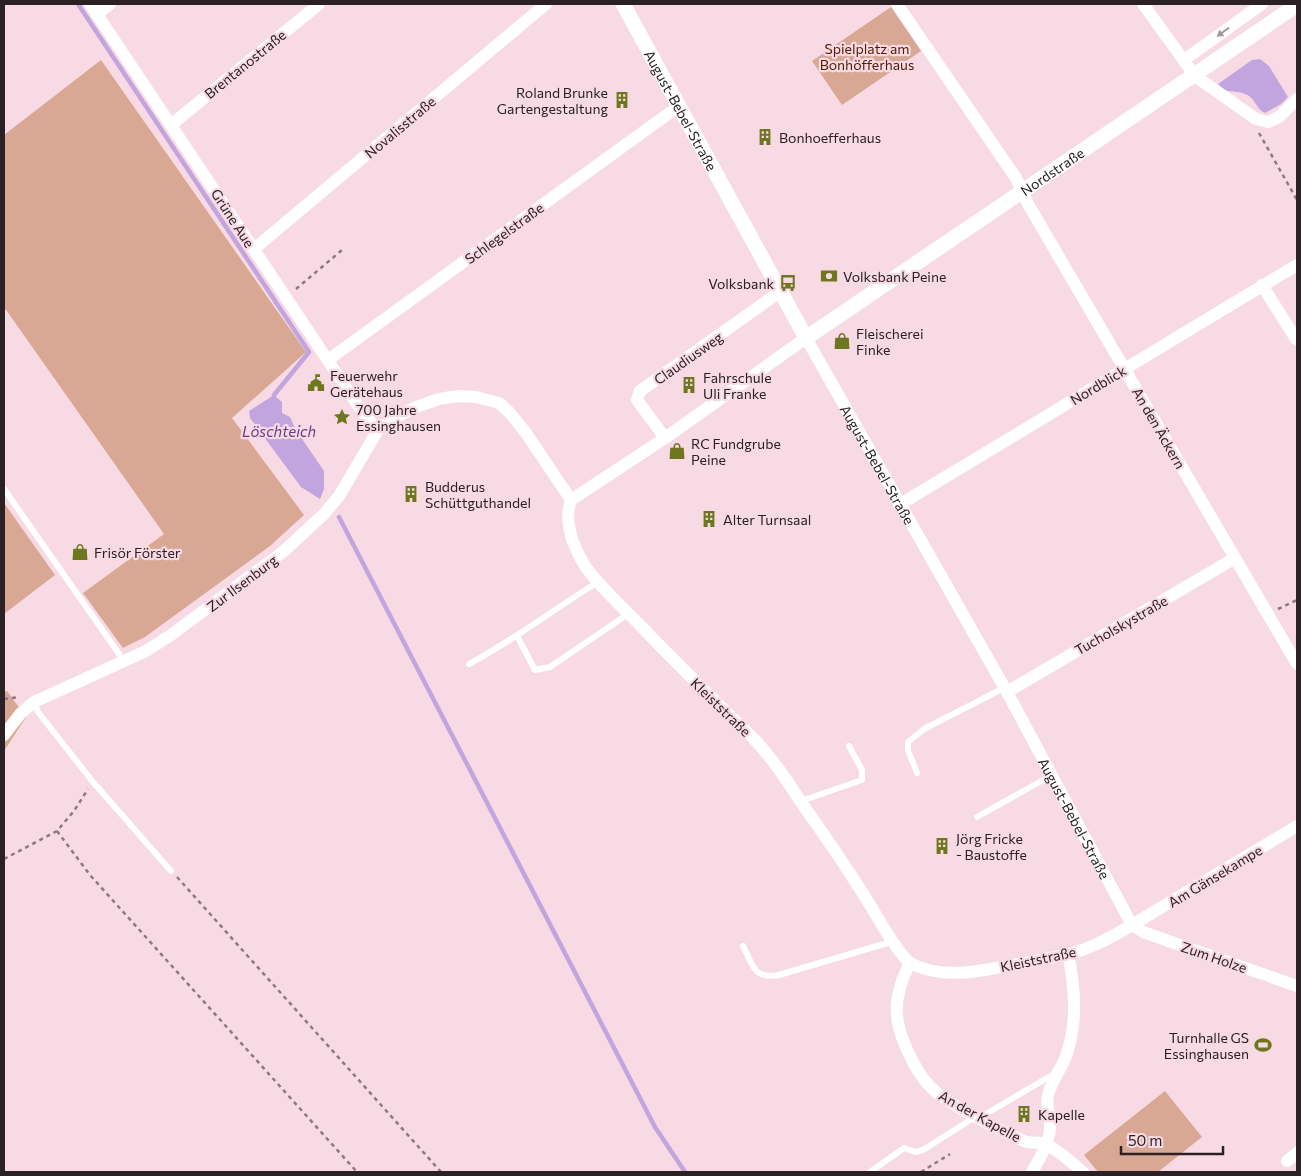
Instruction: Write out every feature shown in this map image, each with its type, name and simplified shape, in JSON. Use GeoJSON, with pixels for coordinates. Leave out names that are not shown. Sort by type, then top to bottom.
{"type":"FeatureCollection","features":[{"type":"Feature","properties":{"kind":"street"},"geometry":{"type":"LineString","coordinates":[[94,9],[110,4]]}},
{"type":"Feature","properties":{"kind":"street","name":"Brentanostraße"},"geometry":{"type":"LineString","coordinates":[[171,125],[319,4]]}},
{"type":"Feature","properties":{"kind":"street","name":"Novalisstraße"},"geometry":{"type":"LineString","coordinates":[[254,249],[546,4]]}},
{"type":"Feature","properties":{"kind":"street","name":"August-Bebel-Straße"},"geometry":{"type":"LineString","coordinates":[[623,4],[899,506],[1052,775],[1132,925]]}},
{"type":"Feature","properties":{"kind":"street","name":"An den Äckern"},"geometry":{"type":"LineString","coordinates":[[897,4],[1016,178],[1028,204],[1297,664]]}},
{"type":"Feature","properties":{"kind":"street"},"geometry":{"type":"LineString","coordinates":[[1143,4],[1195,76],[1256,119],[1268,122],[1279,117],[1297,99]]}},
{"type":"Feature","properties":{"kind":"street"},"geometry":{"type":"LineString","coordinates":[[1184,60],[1262,4]]}},
{"type":"Feature","properties":{"kind":"street","name":"Nordstraße"},"geometry":{"type":"LineString","coordinates":[[806,338],[1195,76],[1297,5]]}},
{"type":"Feature","properties":{"kind":"street","name":"Grüne Aue"},"geometry":{"type":"LineString","coordinates":[[94,9],[365,416],[378,430]]}},
{"type":"Feature","properties":{"kind":"street","name":"Schlegelstraße"},"geometry":{"type":"LineString","coordinates":[[328,360],[679,106]]}},
{"type":"Feature","properties":{"kind":"street","name":"Nordblick"},"geometry":{"type":"LineString","coordinates":[[899,506],[1124,368],[1297,265]]}},
{"type":"Feature","properties":{"kind":"street"},"geometry":{"type":"LineString","coordinates":[[1262,285],[1296,339]]}},
{"type":"Feature","properties":{"kind":"street","name":"Claudiusweg"},"geometry":{"type":"LineString","coordinates":[[665,438],[637,400],[640,391],[781,291]]}},
{"type":"Feature","properties":{"kind":"street"},"geometry":{"type":"LineString","coordinates":[[571,500],[665,438],[806,338]]}},
{"type":"Feature","properties":{"kind":"street","name":"Zur Ilsenburg"},"geometry":{"type":"LineString","coordinates":[[34,702],[124,661],[171,635],[284,552],[339,496],[378,430],[391,420],[416,407],[439,399],[476,397],[499,404],[509,412],[526,433],[571,500]]}},
{"type":"Feature","properties":{"kind":"street","name":"Kleiststraße"},"geometry":{"type":"LineString","coordinates":[[571,500],[567,512],[573,539],[585,565],[628,614],[756,741],[801,801],[910,963],[928,970],[949,973],[978,971],[1086,949],[1132,925]]}},
{"type":"Feature","properties":{"kind":"street","name":"Tucholskystraße"},"geometry":{"type":"LineString","coordinates":[[1005,690],[1235,558]]}},
{"type":"Feature","properties":{"kind":"street"},"geometry":{"type":"LineString","coordinates":[[4,735],[21,714],[34,702]]}},
{"type":"Feature","properties":{"kind":"street","name":"Am Gänsekampe"},"geometry":{"type":"LineString","coordinates":[[1132,925],[1297,826]]}},
{"type":"Feature","properties":{"kind":"street","name":"Zum Holze"},"geometry":{"type":"LineString","coordinates":[[1132,925],[1143,932],[1297,986]]}},
{"type":"Feature","properties":{"kind":"street"},"geometry":{"type":"LineString","coordinates":[[1032,1172],[1045,1144],[1050,1124],[1046,1106],[1049,1092],[1067,1054],[1074,1008],[1073,978],[1068,954]]}},
{"type":"Feature","properties":{"kind":"street","name":"An der Kapelle"},"geometry":{"type":"LineString","coordinates":[[910,963],[902,978],[896,1012],[898,1030],[905,1047],[929,1086],[978,1117],[1027,1142],[1045,1144],[1083,1172]]}},
{"type":"Feature","properties":{"kind":"lane"},"geometry":{"type":"LineString","coordinates":[[4,489],[124,661]]}},
{"type":"Feature","properties":{"kind":"lane"},"geometry":{"type":"LineString","coordinates":[[469,664],[517,636],[552,610],[598,582]]}},
{"type":"Feature","properties":{"kind":"lane"},"geometry":{"type":"LineString","coordinates":[[517,636],[529,663],[535,670],[540,670],[550,667],[628,614]]}},
{"type":"Feature","properties":{"kind":"lane"},"geometry":{"type":"LineString","coordinates":[[918,773],[908,750],[908,742],[924,729],[1005,690]]}},
{"type":"Feature","properties":{"kind":"lane"},"geometry":{"type":"LineString","coordinates":[[34,702],[38,712],[93,782],[171,871]]}},
{"type":"Feature","properties":{"kind":"lane"},"geometry":{"type":"LineString","coordinates":[[801,801],[862,780],[862,770],[849,746]]}},
{"type":"Feature","properties":{"kind":"lane"},"geometry":{"type":"LineString","coordinates":[[978,817],[1052,775]]}},
{"type":"Feature","properties":{"kind":"lane"},"geometry":{"type":"LineString","coordinates":[[743,946],[757,974],[765,977],[780,975],[894,941]]}},
{"type":"Feature","properties":{"kind":"lane"},"geometry":{"type":"LineString","coordinates":[[870,1172],[904,1148],[916,1152],[923,1150],[1058,1073]]}},
{"type":"Feature","properties":{"kind":"path"},"geometry":{"type":"LineString","coordinates":[[1256,119],[1260,137],[1297,200]]}},
{"type":"Feature","properties":{"kind":"path"},"geometry":{"type":"LineString","coordinates":[[286,298],[342,250]]}},
{"type":"Feature","properties":{"kind":"path"},"geometry":{"type":"LineString","coordinates":[[1268,614],[1297,600]]}},
{"type":"Feature","properties":{"kind":"path"},"geometry":{"type":"LineString","coordinates":[[4,859],[57,830],[74,811],[93,782]]}},
{"type":"Feature","properties":{"kind":"path"},"geometry":{"type":"LineString","coordinates":[[57,830],[90,875],[357,1172]]}},
{"type":"Feature","properties":{"kind":"path"},"geometry":{"type":"LineString","coordinates":[[171,871],[440,1172]]}},
{"type":"Feature","properties":{"kind":"path"},"geometry":{"type":"LineString","coordinates":[[921,1172],[950,1154]]}},
{"type":"Feature","properties":{"kind":"green space","name":"Spielplatz am Bonhöfferhaus"},"geometry":{"type":"Polygon","coordinates":[[[891,7],[921,51],[842,105],[812,61],[891,7]]]}},
{"type":"Feature","properties":{"kind":"green space"},"geometry":{"type":"Polygon","coordinates":[[[101,60],[306,352],[232,418],[304,515],[270,546],[145,637],[123,648],[83,593],[164,534],[4,307],[4,135],[101,60]]]}},
{"type":"Feature","properties":{"kind":"green space"},"geometry":{"type":"Polygon","coordinates":[[[4,503],[55,575],[4,614],[4,503]]]}},
{"type":"Feature","properties":{"kind":"green space"},"geometry":{"type":"Polygon","coordinates":[[[7,691],[26,717],[4,751],[4,692],[7,691]]]}},
{"type":"Feature","properties":{"kind":"green space"},"geometry":{"type":"Polygon","coordinates":[[[1165,1091],[1202,1137],[1158,1172],[1098,1172],[1084,1155],[1165,1091]]]}},
{"type":"Feature","properties":{"kind":"water"},"geometry":{"type":"Polygon","coordinates":[[[1260,59],[1269,66],[1288,97],[1281,104],[1265,113],[1249,96],[1224,90],[1218,84],[1252,60],[1260,59]]]}},
{"type":"Feature","properties":{"kind":"water","name":"Löschteich"},"geometry":{"type":"Polygon","coordinates":[[[274,395],[282,402],[282,413],[290,417],[296,430],[324,471],[324,489],[320,499],[301,487],[250,418],[249,411],[274,395]]]}},
{"type":"Feature","properties":{"kind":"waterway"},"geometry":{"type":"LineString","coordinates":[[78,4],[309,352],[274,395],[274,399]]}},
{"type":"Feature","properties":{"kind":"waterway"},"geometry":{"type":"LineString","coordinates":[[339,517],[655,1127],[685,1172]]}},
{"type":"Feature","properties":{"kind":"place","name":"Roland Brunke Gartengestaltung"},"geometry":{"type":"Point","coordinates":[622,100]}},
{"type":"Feature","properties":{"kind":"place","name":"Bonhoefferhaus"},"geometry":{"type":"Point","coordinates":[765,137]}},
{"type":"Feature","properties":{"kind":"place","name":"Volksbank Peine"},"geometry":{"type":"Point","coordinates":[829,276]}},
{"type":"Feature","properties":{"kind":"place","name":"Volksbank"},"geometry":{"type":"Point","coordinates":[788,283]}},
{"type":"Feature","properties":{"kind":"place","name":"Fleischerei Finke"},"geometry":{"type":"Point","coordinates":[842,341]}},
{"type":"Feature","properties":{"kind":"place","name":"Feuerwehr Gerätehaus"},"geometry":{"type":"Point","coordinates":[316,383]}},
{"type":"Feature","properties":{"kind":"place","name":"Fahrschule Uli Franke"},"geometry":{"type":"Point","coordinates":[689,385]}},
{"type":"Feature","properties":{"kind":"place","name":"700 Jahre Essinghausen"},"geometry":{"type":"Point","coordinates":[342,417]}},
{"type":"Feature","properties":{"kind":"place","name":"RC Fundgrube Peine"},"geometry":{"type":"Point","coordinates":[677,451]}},
{"type":"Feature","properties":{"kind":"place","name":"Budderus Schüttguthandel"},"geometry":{"type":"Point","coordinates":[411,494]}},
{"type":"Feature","properties":{"kind":"place","name":"Alter Turnsaal"},"geometry":{"type":"Point","coordinates":[709,519]}},
{"type":"Feature","properties":{"kind":"place","name":"Frisör Förster"},"geometry":{"type":"Point","coordinates":[80,552]}},
{"type":"Feature","properties":{"kind":"place","name":"Jörg Fricke - Baustoffe"},"geometry":{"type":"Point","coordinates":[942,846]}},
{"type":"Feature","properties":{"kind":"place","name":"Turnhalle GS Essinghausen"},"geometry":{"type":"Point","coordinates":[1263,1045]}},
{"type":"Feature","properties":{"kind":"place","name":"Kapelle"},"geometry":{"type":"Point","coordinates":[1024,1114]}}]}
